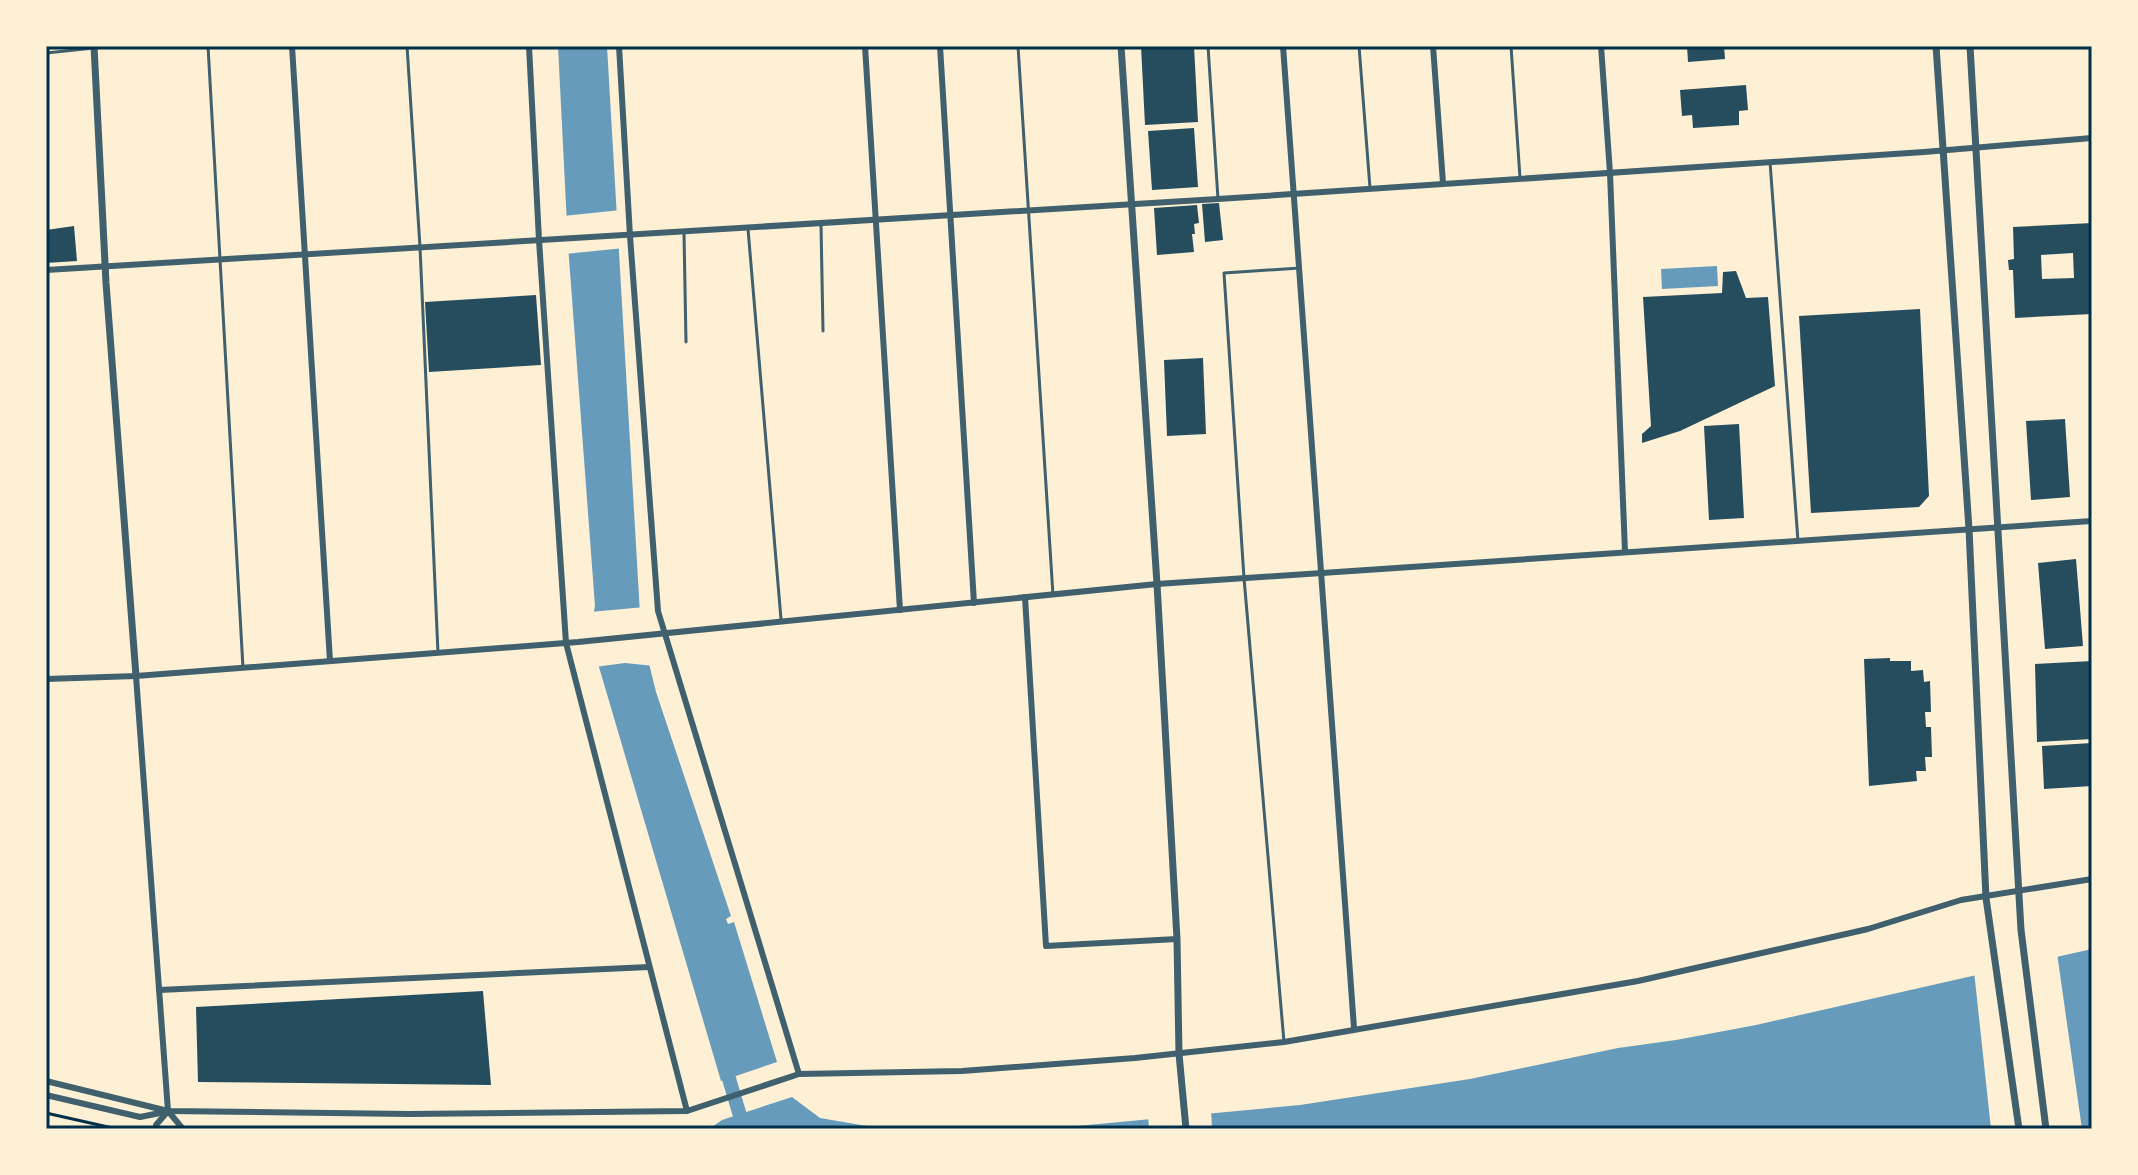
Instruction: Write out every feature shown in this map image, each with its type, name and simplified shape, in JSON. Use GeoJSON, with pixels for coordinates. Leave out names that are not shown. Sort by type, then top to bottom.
{"type":"FeatureCollection","features":[{"type":"Feature","properties":{"kind":"street"},"geometry":{"type":"LineString","coordinates":[[292,46],[330,661]]}},
{"type":"Feature","properties":{"kind":"street"},"geometry":{"type":"LineString","coordinates":[[529,46],[566,643],[687,1111]]}},
{"type":"Feature","properties":{"kind":"street"},"geometry":{"type":"LineString","coordinates":[[619,46],[658,611],[799,1074]]}},
{"type":"Feature","properties":{"kind":"street"},"geometry":{"type":"LineString","coordinates":[[865,46],[900,610]]}},
{"type":"Feature","properties":{"kind":"street"},"geometry":{"type":"LineString","coordinates":[[940,46],[974,603]]}},
{"type":"Feature","properties":{"kind":"street"},"geometry":{"type":"LineString","coordinates":[[1121,46],[1157,584],[1177,939],[1179,1054],[1186,1129]]}},
{"type":"Feature","properties":{"kind":"street"},"geometry":{"type":"LineString","coordinates":[[1283,46],[1354,1028]]}},
{"type":"Feature","properties":{"kind":"street"},"geometry":{"type":"LineString","coordinates":[[1433,46],[1443,183]]}},
{"type":"Feature","properties":{"kind":"street"},"geometry":{"type":"LineString","coordinates":[[1601,46],[1610,173],[1625,552]]}},
{"type":"Feature","properties":{"kind":"street"},"geometry":{"type":"LineString","coordinates":[[1936,46],[1969,529],[1986,898],[2019,1129]]}},
{"type":"Feature","properties":{"kind":"street"},"geometry":{"type":"LineString","coordinates":[[1970,46],[2023,949],[2046,1129]]}},
{"type":"Feature","properties":{"kind":"street"},"geometry":{"type":"LineString","coordinates":[[94,47],[106,266],[168,1111],[183,1129]]}},
{"type":"Feature","properties":{"kind":"street"},"geometry":{"type":"LineString","coordinates":[[46,270],[1218,199],[2092,138]]}},
{"type":"Feature","properties":{"kind":"street"},"geometry":{"type":"LineString","coordinates":[[46,679],[136,676],[639,637],[1157,584],[2092,521]]}},
{"type":"Feature","properties":{"kind":"street"},"geometry":{"type":"LineString","coordinates":[[1025,597],[1046,946],[1177,939]]}},
{"type":"Feature","properties":{"kind":"street"},"geometry":{"type":"LineString","coordinates":[[46,1095],[140,1117],[168,1111],[408,1114],[687,1111],[799,1074],[962,1071],[1179,1054],[1284,1042],[1638,981],[1868,929],[1961,900],[2092,879]]}},
{"type":"Feature","properties":{"kind":"street"},"geometry":{"type":"LineString","coordinates":[[159,990],[649,967]]}},
{"type":"Feature","properties":{"kind":"street"},"geometry":{"type":"LineString","coordinates":[[46,1081],[168,1111]]}},
{"type":"Feature","properties":{"kind":"street"},"geometry":{"type":"LineString","coordinates":[[156,1129],[168,1111]]}},
{"type":"Feature","properties":{"kind":"lane"},"geometry":{"type":"LineString","coordinates":[[208,46],[243,668]]}},
{"type":"Feature","properties":{"kind":"lane"},"geometry":{"type":"LineString","coordinates":[[407,46],[420,247],[438,653]]}},
{"type":"Feature","properties":{"kind":"lane"},"geometry":{"type":"LineString","coordinates":[[1018,46],[1053,595]]}},
{"type":"Feature","properties":{"kind":"lane"},"geometry":{"type":"LineString","coordinates":[[1208,46],[1218,199]]}},
{"type":"Feature","properties":{"kind":"lane"},"geometry":{"type":"LineString","coordinates":[[1359,46],[1370,188]]}},
{"type":"Feature","properties":{"kind":"lane"},"geometry":{"type":"LineString","coordinates":[[1511,46],[1520,179]]}},
{"type":"Feature","properties":{"kind":"lane"},"geometry":{"type":"LineString","coordinates":[[46,53],[94,47]]}},
{"type":"Feature","properties":{"kind":"lane"},"geometry":{"type":"LineString","coordinates":[[1770,162],[1798,541]]}},
{"type":"Feature","properties":{"kind":"lane"},"geometry":{"type":"LineString","coordinates":[[821,224],[823,331]]}},
{"type":"Feature","properties":{"kind":"lane"},"geometry":{"type":"LineString","coordinates":[[748,229],[781,622]]}},
{"type":"Feature","properties":{"kind":"lane"},"geometry":{"type":"LineString","coordinates":[[684,233],[686,342]]}},
{"type":"Feature","properties":{"kind":"lane"},"geometry":{"type":"LineString","coordinates":[[1284,1042],[1244,578],[1224,273],[1300,268]]}},
{"type":"Feature","properties":{"kind":"path"},"geometry":{"type":"LineString","coordinates":[[46,1113],[117,1129]]}},
{"type":"Feature","properties":{"kind":"water"},"geometry":{"type":"Polygon","coordinates":[[[558,46],[607,46],[641,631],[656,692],[731,916],[726,919],[728,924],[734,922],[777,1062],[721,1081],[599,667],[568,245],[558,46]]]}},
{"type":"Feature","properties":{"kind":"water"},"geometry":{"type":"Polygon","coordinates":[[[1717,266],[1718,286],[1662,289],[1661,269],[1717,266]]]}},
{"type":"Feature","properties":{"kind":"water"},"geometry":{"type":"Polygon","coordinates":[[[2092,949],[2092,1125],[2069,1129],[1045,1129],[1300,1105],[1470,1079],[1618,1048],[1756,1025],[2092,949]]]}},
{"type":"Feature","properties":{"kind":"water"},"geometry":{"type":"Polygon","coordinates":[[[792,1097],[820,1118],[873,1127],[709,1129],[722,1120],[792,1097]]]}},
{"type":"Feature","properties":{"kind":"pier"},"geometry":{"type":"Polygon","coordinates":[[[621,210],[624,248],[565,254],[563,216],[621,210]]]}},
{"type":"Feature","properties":{"kind":"pier"},"geometry":{"type":"Polygon","coordinates":[[[645,607],[645,630],[654,666],[625,663],[595,667],[589,634],[590,612],[645,607]]]}},
{"type":"Feature","properties":{"kind":"pier"},"geometry":{"type":"Polygon","coordinates":[[[2057,953],[2082,1129],[1991,1129],[1974,971],[2057,953]]]}},
{"type":"Feature","properties":{"kind":"pier"},"geometry":{"type":"Polygon","coordinates":[[[1211,1108],[1212,1129],[1149,1129],[1148,1115],[1211,1108]]]}},
{"type":"Feature","properties":{"kind":"building"},"geometry":{"type":"Polygon","coordinates":[[[1141,46],[1194,46],[1198,122],[1145,125],[1141,46]]]}},
{"type":"Feature","properties":{"kind":"building"},"geometry":{"type":"Polygon","coordinates":[[[1687,46],[1724,46],[1725,59],[1688,62],[1687,46]]]}},
{"type":"Feature","properties":{"kind":"building"},"geometry":{"type":"Polygon","coordinates":[[[1746,85],[1748,110],[1739,111],[1739,125],[1693,128],[1692,115],[1682,116],[1680,90],[1746,85]]]}},
{"type":"Feature","properties":{"kind":"building"},"geometry":{"type":"Polygon","coordinates":[[[1194,128],[1198,187],[1152,190],[1148,131],[1194,128]]]}},
{"type":"Feature","properties":{"kind":"building"},"geometry":{"type":"Polygon","coordinates":[[[1219,203],[1223,240],[1205,242],[1202,204],[1219,203]]]}},
{"type":"Feature","properties":{"kind":"building"},"geometry":{"type":"Polygon","coordinates":[[[1197,205],[1199,223],[1194,224],[1195,234],[1192,234],[1194,252],[1157,255],[1154,208],[1197,205]]]}},
{"type":"Feature","properties":{"kind":"building"},"geometry":{"type":"Polygon","coordinates":[[[2092,223],[2092,314],[2015,318],[2013,270],[2009,270],[2008,260],[2014,259],[2013,227],[2092,223]],[[2073,253],[2041,255],[2042,279],[2074,278],[2073,253]]]}},
{"type":"Feature","properties":{"kind":"building"},"geometry":{"type":"Polygon","coordinates":[[[74,226],[77,261],[46,263],[46,230],[74,226]]]}},
{"type":"Feature","properties":{"kind":"building"},"geometry":{"type":"Polygon","coordinates":[[[1736,271],[1746,298],[1768,297],[1775,386],[1680,431],[1642,443],[1642,434],[1651,426],[1643,297],[1722,293],[1723,272],[1736,271]]]}},
{"type":"Feature","properties":{"kind":"building"},"geometry":{"type":"Polygon","coordinates":[[[536,295],[541,365],[429,372],[425,302],[536,295]]]}},
{"type":"Feature","properties":{"kind":"building"},"geometry":{"type":"Polygon","coordinates":[[[1920,309],[1929,496],[1919,507],[1811,513],[1799,316],[1920,309]]]}},
{"type":"Feature","properties":{"kind":"building"},"geometry":{"type":"Polygon","coordinates":[[[1203,358],[1206,434],[1167,436],[1164,360],[1203,358]]]}},
{"type":"Feature","properties":{"kind":"building"},"geometry":{"type":"Polygon","coordinates":[[[2065,419],[2070,497],[2031,500],[2026,421],[2065,419]]]}},
{"type":"Feature","properties":{"kind":"building"},"geometry":{"type":"Polygon","coordinates":[[[1739,424],[1744,518],[1709,520],[1704,426],[1739,424]]]}},
{"type":"Feature","properties":{"kind":"building"},"geometry":{"type":"Polygon","coordinates":[[[2076,559],[2083,646],[2045,649],[2038,563],[2076,559]]]}},
{"type":"Feature","properties":{"kind":"building"},"geometry":{"type":"Polygon","coordinates":[[[1890,658],[1890,661],[1911,661],[1911,671],[1923,670],[1924,682],[1930,681],[1931,712],[1925,712],[1926,727],[1931,727],[1932,757],[1925,757],[1926,771],[1916,771],[1917,781],[1869,786],[1864,659],[1890,658]]]}},
{"type":"Feature","properties":{"kind":"building"},"geometry":{"type":"Polygon","coordinates":[[[2092,661],[2092,739],[2037,742],[2035,664],[2092,661]]]}},
{"type":"Feature","properties":{"kind":"building"},"geometry":{"type":"Polygon","coordinates":[[[2092,743],[2092,786],[2044,789],[2042,746],[2092,743]]]}},
{"type":"Feature","properties":{"kind":"building"},"geometry":{"type":"Polygon","coordinates":[[[483,991],[491,1085],[198,1082],[196,1007],[483,991]]]}},
{"type":"Feature","properties":{"kind":"waterway"},"geometry":{"type":"LineString","coordinates":[[724,1062],[744,1129]]}}]}
